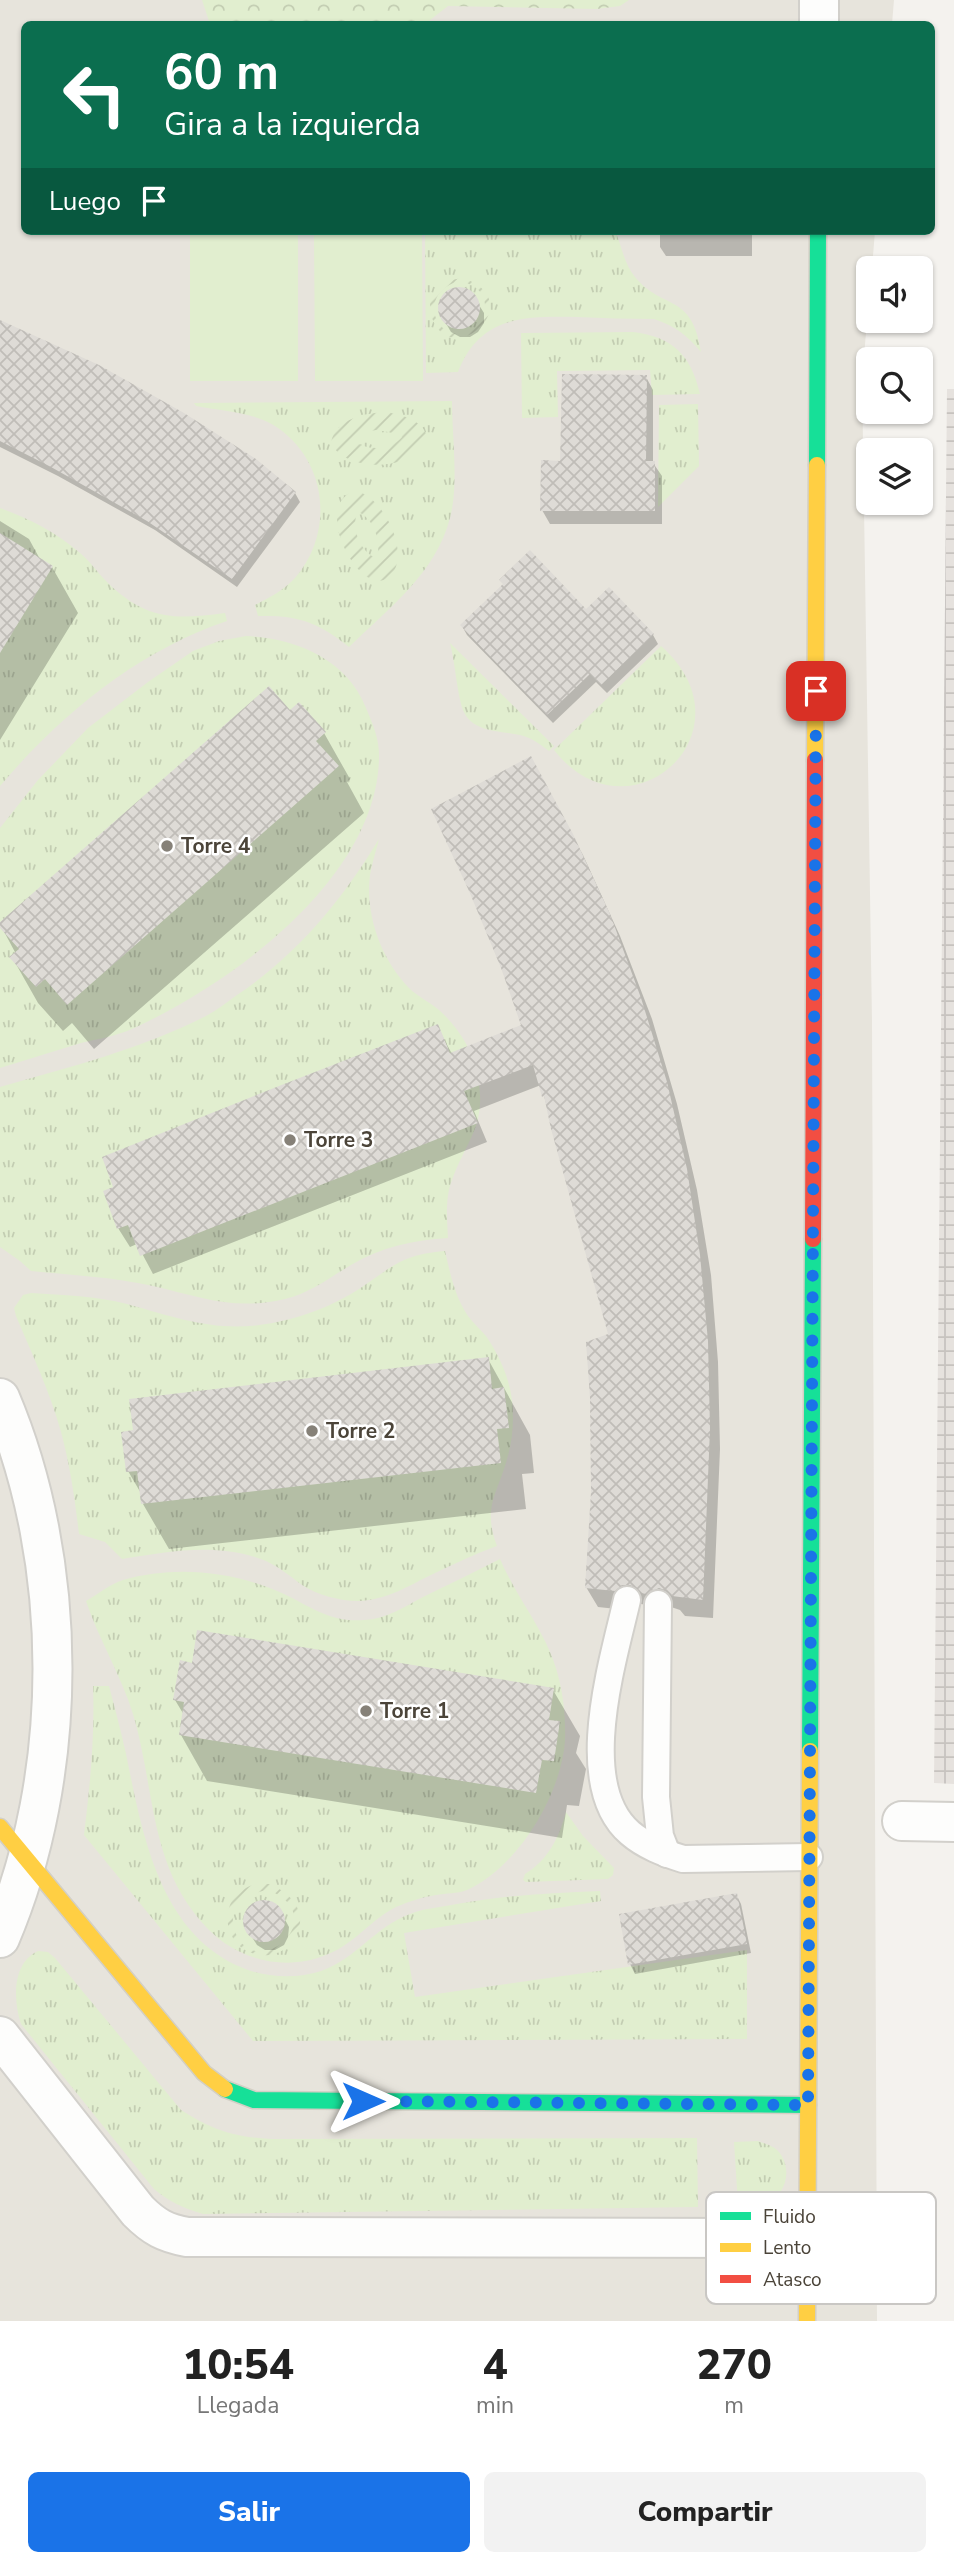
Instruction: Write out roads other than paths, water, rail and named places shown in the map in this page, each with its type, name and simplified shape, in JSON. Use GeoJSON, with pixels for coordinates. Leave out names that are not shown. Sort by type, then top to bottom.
{"type":"FeatureCollection","features":[{"type":"Feature","properties":{"kind":"street"},"geometry":{"type":"LineString","coordinates":[[819,0],[819,21]]}},
{"type":"Feature","properties":{"kind":"street"},"geometry":{"type":"LineString","coordinates":[[807,2192],[818,235]]}},
{"type":"Feature","properties":{"kind":"street"},"geometry":{"type":"LineString","coordinates":[[0,1398],[28,1483],[41,1540],[50,1603],[51,1679],[48,1765],[40,1814],[29,1862],[0,1938]]}},
{"type":"Feature","properties":{"kind":"street"},"geometry":{"type":"LineString","coordinates":[[902,1821],[954,1822]]}},
{"type":"Feature","properties":{"kind":"street"},"geometry":{"type":"LineString","coordinates":[[0,1827],[204,2073],[229,2093],[254,2100],[808,2105]]}},
{"type":"Feature","properties":{"kind":"street"},"geometry":{"type":"LineString","coordinates":[[0,2036],[138,2211],[152,2225],[166,2233],[187,2237],[706,2238]]}},
{"type":"Feature","properties":{"kind":"lane"},"geometry":{"type":"LineString","coordinates":[[627,1600],[604,1701],[600,1734],[608,1801],[618,1821],[641,1841],[667,1854],[691,1859],[809,1857]]}},
{"type":"Feature","properties":{"kind":"lane"},"geometry":{"type":"LineString","coordinates":[[658,1604],[656,1797],[660,1836],[667,1854]]}},
{"type":"Feature","properties":{"kind":"place","name":"Torre 4"},"geometry":{"type":"Point","coordinates":[167,846]}},
{"type":"Feature","properties":{"kind":"place","name":"Torre 3"},"geometry":{"type":"Point","coordinates":[290,1140]}},
{"type":"Feature","properties":{"kind":"place","name":"Torre 2"},"geometry":{"type":"Point","coordinates":[312,1431]}},
{"type":"Feature","properties":{"kind":"place","name":"Torre 1"},"geometry":{"type":"Point","coordinates":[366,1711]}}]}
